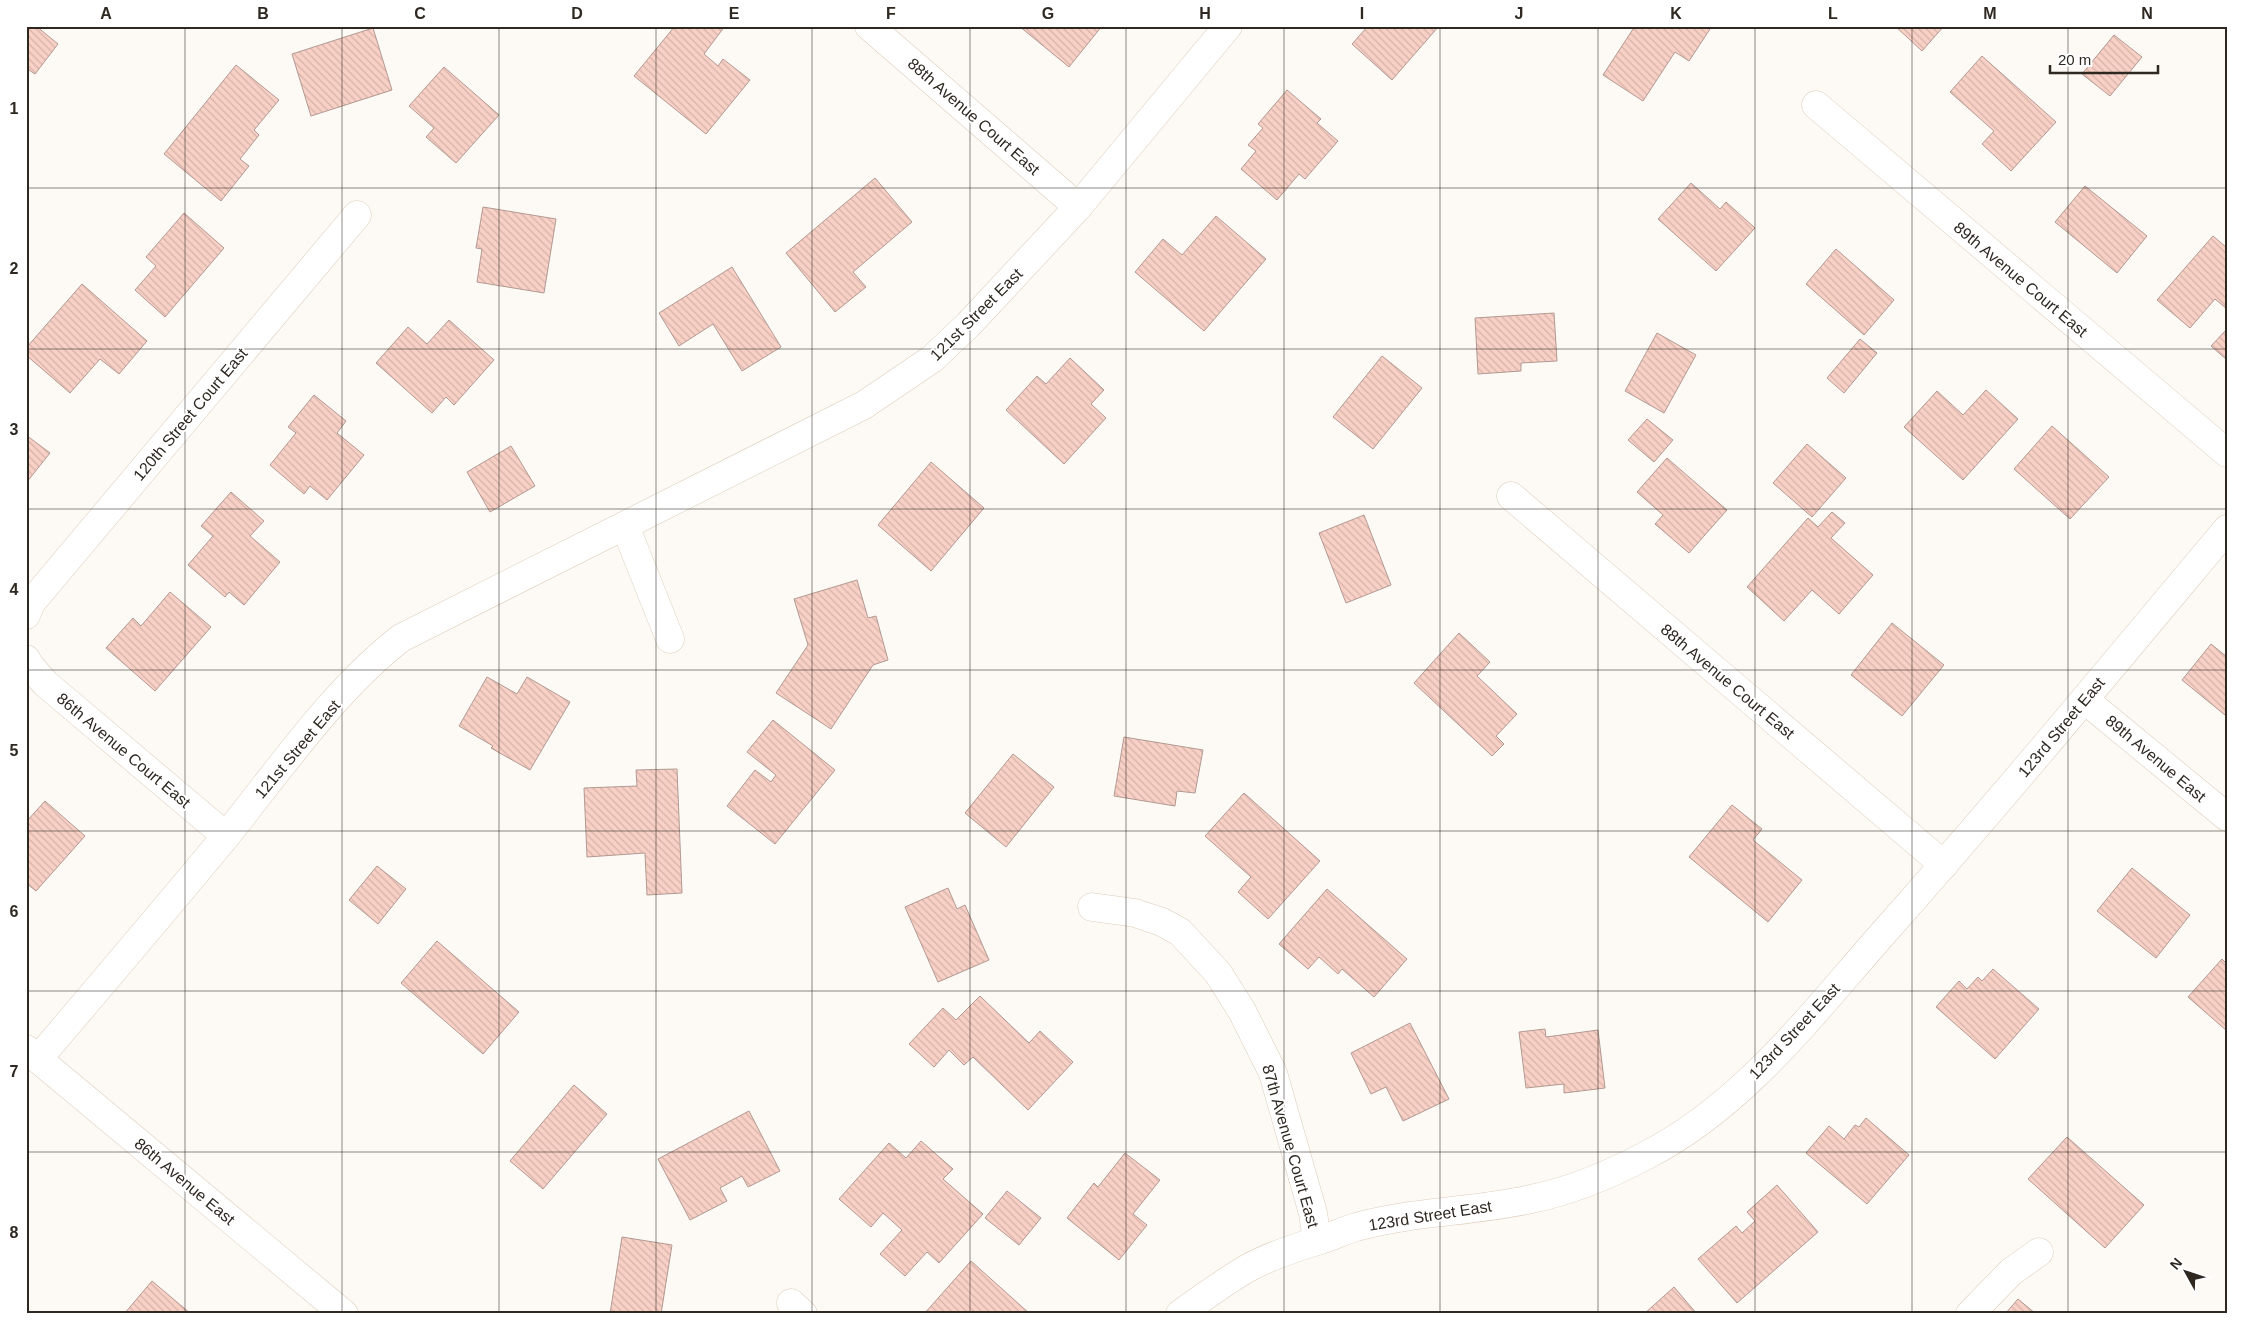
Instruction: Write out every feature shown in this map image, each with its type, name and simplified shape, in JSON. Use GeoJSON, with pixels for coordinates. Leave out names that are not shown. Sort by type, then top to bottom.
{"type":"FeatureCollection","features":[{"type":"Feature","properties":{"kind":"street","name":"88th Avenue Court East"},"geometry":{"type":"LineString","coordinates":[[869,26],[1078,207]]}},
{"type":"Feature","properties":{"kind":"street","name":"121st Street East"},"geometry":{"type":"LineString","coordinates":[[32,1054],[226,836],[301,742],[373,660],[401,638],[864,405],[932,359],[968,325],[1078,207],[1228,26]]}},
{"type":"Feature","properties":{"kind":"street","name":"89th Avenue Court East"},"geometry":{"type":"LineString","coordinates":[[1816,105],[2227,453]]}},
{"type":"Feature","properties":{"kind":"street","name":"120th Street Court East"},"geometry":{"type":"LineString","coordinates":[[26,616],[31,603],[357,215]]}},
{"type":"Feature","properties":{"kind":"street","name":"88th Avenue Court East"},"geometry":{"type":"LineString","coordinates":[[1511,496],[1944,865]]}},
{"type":"Feature","properties":{"kind":"street"},"geometry":{"type":"LineString","coordinates":[[625,526],[670,639]]}},
{"type":"Feature","properties":{"kind":"street","name":"123rd Street East"},"geometry":{"type":"LineString","coordinates":[[1180,1314],[1217,1287],[1251,1266],[1300,1245],[1318,1241],[1357,1227],[1449,1210],[1529,1200],[1604,1176],[1648,1155],[1681,1135],[1762,1070],[1944,865],[2085,700],[2227,529]]}},
{"type":"Feature","properties":{"kind":"street","name":"86th Avenue Court East"},"geometry":{"type":"LineString","coordinates":[[26,659],[46,684],[226,836]]}},
{"type":"Feature","properties":{"kind":"street","name":"89th Avenue East"},"geometry":{"type":"LineString","coordinates":[[2085,700],[2227,817]]}},
{"type":"Feature","properties":{"kind":"street","name":"87th Avenue Court East"},"geometry":{"type":"LineString","coordinates":[[1092,907],[1135,913],[1162,922],[1180,932],[1218,973],[1242,1011],[1274,1073],[1313,1213],[1318,1241]]}},
{"type":"Feature","properties":{"kind":"street","name":"86th Avenue East"},"geometry":{"type":"LineString","coordinates":[[32,1054],[344,1314]]}},
{"type":"Feature","properties":{"kind":"street"},"geometry":{"type":"LineString","coordinates":[[1970,1314],[2011,1272],[2039,1252]]}},
{"type":"Feature","properties":{"kind":"building"},"geometry":{"type":"Polygon","coordinates":[[[26,26],[36,26],[58,44],[35,74],[29,70],[26,74],[26,26]]]}},
{"type":"Feature","properties":{"kind":"building"},"geometry":{"type":"Polygon","coordinates":[[[675,26],[725,26],[704,54],[718,66],[723,59],[750,80],[706,134],[634,76],[675,26]]]}},
{"type":"Feature","properties":{"kind":"building"},"geometry":{"type":"Polygon","coordinates":[[[1019,26],[1102,26],[1069,67],[1019,26]]]}},
{"type":"Feature","properties":{"kind":"building"},"geometry":{"type":"Polygon","coordinates":[[[1368,26],[1439,26],[1392,80],[1352,44],[1368,26]]]}},
{"type":"Feature","properties":{"kind":"building"},"geometry":{"type":"Polygon","coordinates":[[[1635,26],[1712,26],[1689,61],[1675,52],[1643,101],[1603,75],[1635,26]]]}},
{"type":"Feature","properties":{"kind":"building"},"geometry":{"type":"Polygon","coordinates":[[[1895,26],[1944,26],[1922,51],[1895,26]]]}},
{"type":"Feature","properties":{"kind":"building"},"geometry":{"type":"Polygon","coordinates":[[[373,28],[392,90],[311,116],[292,54],[373,28]]]}},
{"type":"Feature","properties":{"kind":"building"},"geometry":{"type":"Polygon","coordinates":[[[2114,35],[2142,57],[2110,96],[2082,74],[2114,35]]]}},
{"type":"Feature","properties":{"kind":"building"},"geometry":{"type":"Polygon","coordinates":[[[1982,56],[2056,122],[2011,171],[1982,144],[1994,131],[1950,92],[1982,56]]]}},
{"type":"Feature","properties":{"kind":"building"},"geometry":{"type":"Polygon","coordinates":[[[236,65],[279,100],[254,130],[259,135],[240,159],[249,166],[221,201],[164,154],[236,65]]]}},
{"type":"Feature","properties":{"kind":"building"},"geometry":{"type":"Polygon","coordinates":[[[444,67],[499,115],[456,163],[426,137],[434,128],[409,106],[444,67]]]}},
{"type":"Feature","properties":{"kind":"building"},"geometry":{"type":"Polygon","coordinates":[[[1287,90],[1321,119],[1317,123],[1338,141],[1305,179],[1299,174],[1277,200],[1241,169],[1256,151],[1248,145],[1263,128],[1258,124],[1287,90]]]}},
{"type":"Feature","properties":{"kind":"building"},"geometry":{"type":"Polygon","coordinates":[[[875,178],[912,222],[853,272],[866,287],[835,312],[786,253],[875,178]]]}},
{"type":"Feature","properties":{"kind":"building"},"geometry":{"type":"Polygon","coordinates":[[[1691,183],[1720,209],[1726,202],[1755,228],[1716,271],[1658,219],[1691,183]]]}},
{"type":"Feature","properties":{"kind":"building"},"geometry":{"type":"Polygon","coordinates":[[[2085,186],[2147,236],[2117,273],[2055,222],[2085,186]]]}},
{"type":"Feature","properties":{"kind":"building"},"geometry":{"type":"Polygon","coordinates":[[[483,207],[556,219],[544,293],[477,282],[482,249],[476,248],[483,207]]]}},
{"type":"Feature","properties":{"kind":"building"},"geometry":{"type":"Polygon","coordinates":[[[184,213],[224,248],[165,317],[135,290],[156,266],[146,257],[184,213]]]}},
{"type":"Feature","properties":{"kind":"building"},"geometry":{"type":"Polygon","coordinates":[[[1216,216],[1266,259],[1204,331],[1135,272],[1163,239],[1182,255],[1216,216]]]}},
{"type":"Feature","properties":{"kind":"building"},"geometry":{"type":"Polygon","coordinates":[[[2213,236],[2227,248],[2227,309],[2215,299],[2190,328],[2157,300],[2213,236]]]}},
{"type":"Feature","properties":{"kind":"building"},"geometry":{"type":"Polygon","coordinates":[[[1836,249],[1894,300],[1864,335],[1806,284],[1836,249]]]}},
{"type":"Feature","properties":{"kind":"building"},"geometry":{"type":"Polygon","coordinates":[[[732,267],[781,347],[742,371],[713,324],[679,346],[659,313],[732,267]]]}},
{"type":"Feature","properties":{"kind":"building"},"geometry":{"type":"Polygon","coordinates":[[[82,284],[147,341],[119,374],[100,359],[70,393],[26,355],[26,348],[82,284]]]}},
{"type":"Feature","properties":{"kind":"building"},"geometry":{"type":"Polygon","coordinates":[[[1554,313],[1557,361],[1521,363],[1521,371],[1478,374],[1475,318],[1554,313]]]}},
{"type":"Feature","properties":{"kind":"building"},"geometry":{"type":"Polygon","coordinates":[[[449,320],[494,360],[454,405],[446,397],[432,413],[376,363],[408,327],[427,344],[449,320]]]}},
{"type":"Feature","properties":{"kind":"building"},"geometry":{"type":"Polygon","coordinates":[[[2227,329],[2227,360],[2211,346],[2227,329]]]}},
{"type":"Feature","properties":{"kind":"building"},"geometry":{"type":"Polygon","coordinates":[[[1657,333],[1696,355],[1664,413],[1625,391],[1657,333]]]}},
{"type":"Feature","properties":{"kind":"building"},"geometry":{"type":"Polygon","coordinates":[[[1860,339],[1877,353],[1844,393],[1827,378],[1860,339]]]}},
{"type":"Feature","properties":{"kind":"building"},"geometry":{"type":"Polygon","coordinates":[[[1382,356],[1422,388],[1373,449],[1333,417],[1382,356]]]}},
{"type":"Feature","properties":{"kind":"building"},"geometry":{"type":"Polygon","coordinates":[[[1070,358],[1104,390],[1091,404],[1106,418],[1064,464],[1006,410],[1037,376],[1046,384],[1070,358]]]}},
{"type":"Feature","properties":{"kind":"building"},"geometry":{"type":"Polygon","coordinates":[[[1986,390],[2018,419],[1963,480],[1904,427],[1937,391],[1963,415],[1986,390]]]}},
{"type":"Feature","properties":{"kind":"building"},"geometry":{"type":"Polygon","coordinates":[[[314,395],[346,421],[337,433],[364,455],[327,500],[310,486],[304,494],[270,465],[296,433],[288,427],[314,395]]]}},
{"type":"Feature","properties":{"kind":"building"},"geometry":{"type":"Polygon","coordinates":[[[1647,419],[1673,440],[1654,462],[1628,440],[1647,419]]]}},
{"type":"Feature","properties":{"kind":"building"},"geometry":{"type":"Polygon","coordinates":[[[2052,426],[2109,477],[2070,519],[2014,469],[2052,426]]]}},
{"type":"Feature","properties":{"kind":"building"},"geometry":{"type":"Polygon","coordinates":[[[26,435],[50,453],[26,483],[26,435]]]}},
{"type":"Feature","properties":{"kind":"building"},"geometry":{"type":"Polygon","coordinates":[[[1807,444],[1846,478],[1812,517],[1773,483],[1807,444]]]}},
{"type":"Feature","properties":{"kind":"building"},"geometry":{"type":"Polygon","coordinates":[[[511,446],[535,486],[490,512],[467,472],[511,446]]]}},
{"type":"Feature","properties":{"kind":"building"},"geometry":{"type":"Polygon","coordinates":[[[1667,458],[1727,510],[1689,553],[1655,524],[1663,515],[1637,492],[1667,458]]]}},
{"type":"Feature","properties":{"kind":"building"},"geometry":{"type":"Polygon","coordinates":[[[931,462],[984,508],[931,571],[878,525],[931,462]]]}},
{"type":"Feature","properties":{"kind":"building"},"geometry":{"type":"Polygon","coordinates":[[[231,492],[264,521],[250,536],[280,562],[244,605],[229,592],[225,597],[188,565],[213,536],[201,526],[231,492]]]}},
{"type":"Feature","properties":{"kind":"building"},"geometry":{"type":"Polygon","coordinates":[[[1832,512],[1845,523],[1831,538],[1873,575],[1839,614],[1812,590],[1784,621],[1747,587],[1808,518],[1818,527],[1832,512]]]}},
{"type":"Feature","properties":{"kind":"building"},"geometry":{"type":"Polygon","coordinates":[[[1364,515],[1391,585],[1346,603],[1319,533],[1364,515]]]}},
{"type":"Feature","properties":{"kind":"building"},"geometry":{"type":"Polygon","coordinates":[[[857,580],[868,618],[876,616],[888,660],[873,665],[831,729],[776,693],[808,645],[794,599],[857,580]]]}},
{"type":"Feature","properties":{"kind":"building"},"geometry":{"type":"Polygon","coordinates":[[[170,592],[211,627],[155,691],[106,648],[133,618],[141,626],[170,592]]]}},
{"type":"Feature","properties":{"kind":"building"},"geometry":{"type":"Polygon","coordinates":[[[1892,623],[1944,665],[1902,716],[1851,675],[1892,623]]]}},
{"type":"Feature","properties":{"kind":"building"},"geometry":{"type":"Polygon","coordinates":[[[1459,633],[1490,662],[1477,676],[1517,714],[1496,736],[1504,744],[1492,756],[1414,683],[1459,633]]]}},
{"type":"Feature","properties":{"kind":"building"},"geometry":{"type":"Polygon","coordinates":[[[2211,644],[2227,657],[2227,713],[2225,715],[2182,680],[2211,644]]]}},
{"type":"Feature","properties":{"kind":"building"},"geometry":{"type":"Polygon","coordinates":[[[487,677],[517,694],[527,677],[570,702],[530,770],[491,748],[493,746],[459,726],[487,677]]]}},
{"type":"Feature","properties":{"kind":"building"},"geometry":{"type":"Polygon","coordinates":[[[773,720],[835,770],[775,844],[727,806],[755,770],[771,782],[776,775],[747,752],[773,720]]]}},
{"type":"Feature","properties":{"kind":"building"},"geometry":{"type":"Polygon","coordinates":[[[1124,737],[1203,750],[1195,793],[1177,791],[1175,806],[1114,796],[1124,737]]]}},
{"type":"Feature","properties":{"kind":"building"},"geometry":{"type":"Polygon","coordinates":[[[1013,754],[1054,787],[1006,847],[965,813],[1013,754]]]}},
{"type":"Feature","properties":{"kind":"building"},"geometry":{"type":"Polygon","coordinates":[[[677,769],[682,893],[647,895],[645,853],[587,857],[584,788],[637,786],[636,770],[677,769]]]}},
{"type":"Feature","properties":{"kind":"building"},"geometry":{"type":"Polygon","coordinates":[[[1244,793],[1320,861],[1268,919],[1238,892],[1251,877],[1205,836],[1244,793]]]}},
{"type":"Feature","properties":{"kind":"building"},"geometry":{"type":"Polygon","coordinates":[[[45,801],[85,836],[36,891],[26,883],[26,822],[45,801]]]}},
{"type":"Feature","properties":{"kind":"building"},"geometry":{"type":"Polygon","coordinates":[[[1732,805],[1762,829],[1753,840],[1802,880],[1768,922],[1689,857],[1732,805]]]}},
{"type":"Feature","properties":{"kind":"building"},"geometry":{"type":"Polygon","coordinates":[[[377,866],[406,889],[378,924],[349,900],[377,866]]]}},
{"type":"Feature","properties":{"kind":"building"},"geometry":{"type":"Polygon","coordinates":[[[2132,868],[2190,915],[2156,958],[2097,911],[2132,868]]]}},
{"type":"Feature","properties":{"kind":"building"},"geometry":{"type":"Polygon","coordinates":[[[948,888],[957,909],[965,905],[989,960],[938,982],[905,907],[948,888]]]}},
{"type":"Feature","properties":{"kind":"building"},"geometry":{"type":"Polygon","coordinates":[[[1327,889],[1407,959],[1374,997],[1342,969],[1338,974],[1319,957],[1308,969],[1279,944],[1327,889]]]}},
{"type":"Feature","properties":{"kind":"building"},"geometry":{"type":"Polygon","coordinates":[[[437,941],[519,1012],[483,1054],[401,983],[437,941]]]}},
{"type":"Feature","properties":{"kind":"building"},"geometry":{"type":"Polygon","coordinates":[[[2222,959],[2227,964],[2227,1031],[2188,997],[2222,959]]]}},
{"type":"Feature","properties":{"kind":"building"},"geometry":{"type":"Polygon","coordinates":[[[1993,969],[2039,1009],[1995,1059],[1936,1007],[1959,981],[1967,989],[1978,977],[1982,981],[1993,969]]]}},
{"type":"Feature","properties":{"kind":"building"},"geometry":{"type":"Polygon","coordinates":[[[980,996],[1029,1043],[1040,1031],[1073,1062],[1028,1110],[973,1057],[964,1065],[949,1050],[934,1067],[909,1044],[943,1008],[956,1020],[980,996]]]}},
{"type":"Feature","properties":{"kind":"building"},"geometry":{"type":"Polygon","coordinates":[[[1410,1023],[1449,1099],[1403,1121],[1386,1087],[1371,1094],[1351,1053],[1410,1023]]]}},
{"type":"Feature","properties":{"kind":"building"},"geometry":{"type":"Polygon","coordinates":[[[1545,1029],[1546,1037],[1598,1030],[1605,1088],[1564,1093],[1564,1084],[1526,1088],[1519,1032],[1545,1029]]]}},
{"type":"Feature","properties":{"kind":"building"},"geometry":{"type":"Polygon","coordinates":[[[574,1085],[607,1114],[543,1189],[510,1161],[574,1085]]]}},
{"type":"Feature","properties":{"kind":"building"},"geometry":{"type":"Polygon","coordinates":[[[749,1111],[780,1171],[748,1187],[742,1176],[720,1188],[727,1201],[690,1220],[658,1159],[749,1111]]]}},
{"type":"Feature","properties":{"kind":"building"},"geometry":{"type":"Polygon","coordinates":[[[1866,1118],[1909,1155],[1867,1204],[1806,1153],[1829,1126],[1844,1139],[1855,1125],[1859,1127],[1866,1118]]]}},
{"type":"Feature","properties":{"kind":"building"},"geometry":{"type":"Polygon","coordinates":[[[2067,1137],[2144,1205],[2105,1248],[2028,1179],[2067,1137]]]}},
{"type":"Feature","properties":{"kind":"building"},"geometry":{"type":"Polygon","coordinates":[[[921,1141],[953,1169],[943,1179],[983,1214],[939,1263],[927,1252],[905,1276],[880,1254],[902,1230],[883,1213],[871,1227],[839,1199],[889,1143],[906,1158],[921,1141]]]}},
{"type":"Feature","properties":{"kind":"building"},"geometry":{"type":"Polygon","coordinates":[[[1125,1153],[1160,1180],[1133,1214],[1147,1225],[1119,1260],[1067,1218],[1094,1183],[1098,1187],[1125,1153]]]}},
{"type":"Feature","properties":{"kind":"building"},"geometry":{"type":"Polygon","coordinates":[[[1777,1185],[1818,1232],[1737,1303],[1698,1259],[1736,1226],[1742,1233],[1755,1221],[1747,1212],[1777,1185]]]}},
{"type":"Feature","properties":{"kind":"building"},"geometry":{"type":"Polygon","coordinates":[[[1007,1191],[1041,1218],[1019,1245],[985,1218],[1007,1191]]]}},
{"type":"Feature","properties":{"kind":"building"},"geometry":{"type":"Polygon","coordinates":[[[622,1237],[672,1245],[661,1314],[610,1314],[622,1237]]]}},
{"type":"Feature","properties":{"kind":"building"},"geometry":{"type":"Polygon","coordinates":[[[971,1261],[1030,1314],[924,1314],[971,1261]]]}},
{"type":"Feature","properties":{"kind":"building"},"geometry":{"type":"Polygon","coordinates":[[[152,1281],[191,1314],[124,1314],[152,1281]]]}},
{"type":"Feature","properties":{"kind":"building"},"geometry":{"type":"Polygon","coordinates":[[[1674,1287],[1697,1314],[1644,1314],[1674,1287]]]}},
{"type":"Feature","properties":{"kind":"building"},"geometry":{"type":"Polygon","coordinates":[[[2018,1299],[2036,1314],[2005,1314],[2018,1299]]]}}]}
